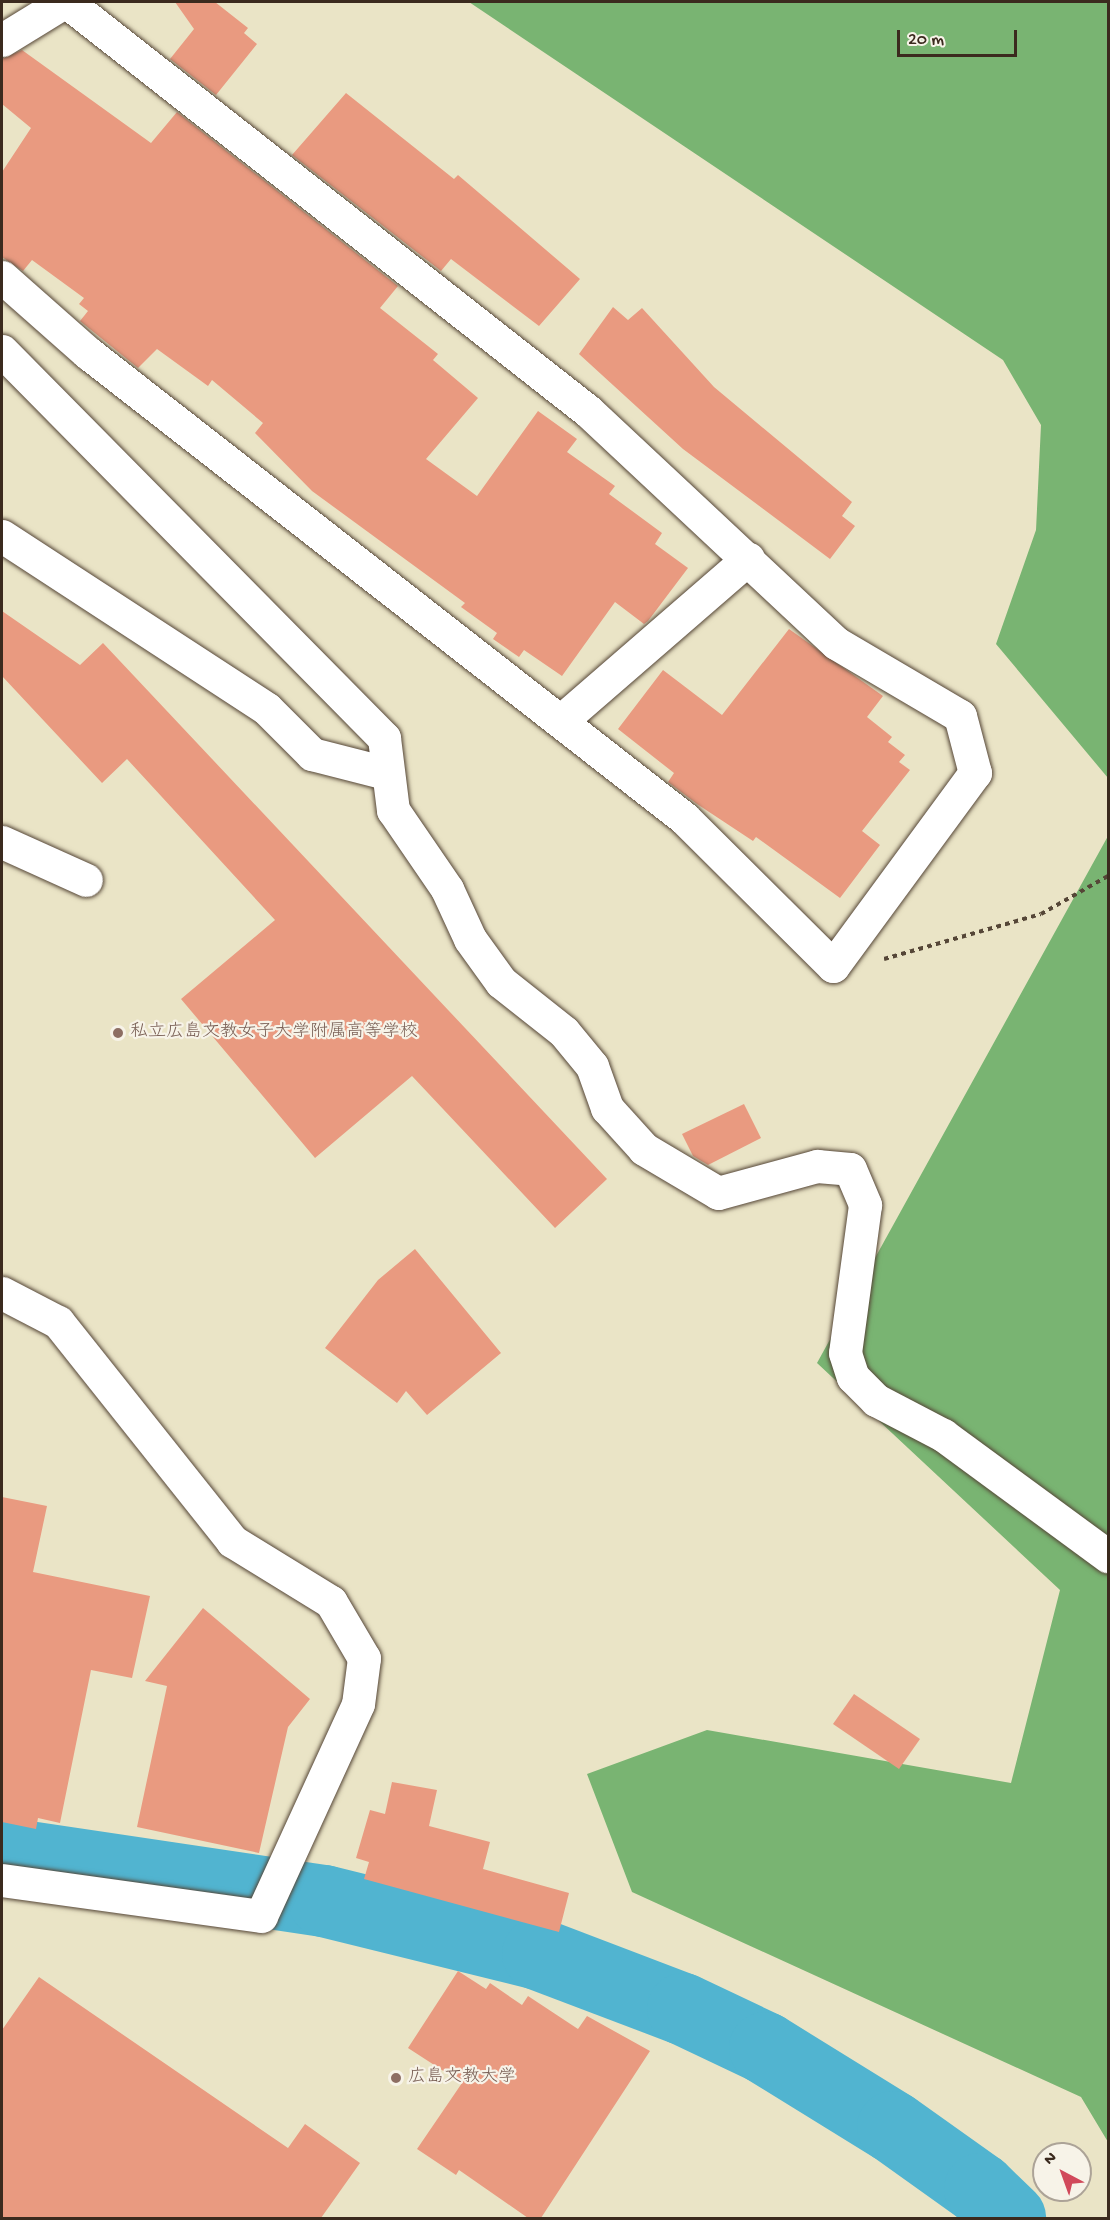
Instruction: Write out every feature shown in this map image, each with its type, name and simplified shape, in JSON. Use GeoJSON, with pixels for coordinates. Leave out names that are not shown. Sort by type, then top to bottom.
{"type":"FeatureCollection","features":[{"type":"Feature","properties":{"kind":"street"},"geometry":{"type":"LineString","coordinates":[[2,40],[65,2],[588,411],[836,643],[960,716],[975,773],[833,966],[684,818],[563,719],[88,353],[2,277]]}},
{"type":"Feature","properties":{"kind":"street"},"geometry":{"type":"LineString","coordinates":[[2,351],[384,738],[386,772],[393,810],[447,888],[470,939],[501,982],[564,1032],[591,1066],[606,1108],[644,1149],[718,1193],[817,1166],[850,1169],[865,1205],[845,1353],[853,1377],[876,1400],[944,1435],[1108,1556]]}},
{"type":"Feature","properties":{"kind":"street"},"geometry":{"type":"LineString","coordinates":[[2,536],[267,709],[312,754],[386,772]]}},
{"type":"Feature","properties":{"kind":"street"},"geometry":{"type":"LineString","coordinates":[[563,719],[748,559]]}},
{"type":"Feature","properties":{"kind":"street"},"geometry":{"type":"LineString","coordinates":[[2,842],[86,880]]}},
{"type":"Feature","properties":{"kind":"street"},"geometry":{"type":"LineString","coordinates":[[2,1293],[58,1322],[232,1541],[332,1602],[364,1658],[358,1704],[281,1878],[261,1916],[2,1880]]}},
{"type":"Feature","properties":{"kind":"path"},"geometry":{"type":"LineString","coordinates":[[833,966],[906,956],[1041,914],[1108,876]]}},
{"type":"Feature","properties":{"kind":"green space"},"geometry":{"type":"Polygon","coordinates":[[[469,2],[1108,2],[1108,778],[996,644],[1036,530],[1041,425],[1003,360],[469,2]]]}},
{"type":"Feature","properties":{"kind":"green space"},"geometry":{"type":"Polygon","coordinates":[[[1108,836],[1108,2142],[1081,2097],[632,1892],[587,1774],[707,1730],[1011,1783],[1060,1590],[817,1363],[1108,836]]]}},
{"type":"Feature","properties":{"kind":"building"},"geometry":{"type":"Polygon","coordinates":[[[175,2],[215,2],[248,28],[244,33],[257,44],[216,95],[170,59],[194,29],[175,2]]]}},
{"type":"Feature","properties":{"kind":"building"},"geometry":{"type":"Polygon","coordinates":[[[22,50],[151,143],[177,112],[398,286],[380,308],[438,354],[433,360],[478,398],[426,459],[477,496],[538,411],[577,439],[567,452],[615,486],[609,494],[662,533],[655,544],[688,568],[648,621],[644,624],[615,602],[562,676],[524,650],[519,657],[493,639],[497,633],[461,607],[465,603],[312,491],[255,433],[263,423],[212,380],[208,386],[157,349],[138,368],[80,321],[88,311],[79,304],[84,298],[32,260],[23,271],[2,257],[2,172],[31,128],[2,104],[2,59],[22,50]]]}},
{"type":"Feature","properties":{"kind":"building"},"geometry":{"type":"Polygon","coordinates":[[[346,93],[454,179],[458,175],[580,279],[539,326],[451,259],[441,271],[292,155],[346,93]]]}},
{"type":"Feature","properties":{"kind":"building"},"geometry":{"type":"Polygon","coordinates":[[[613,307],[628,320],[642,308],[714,387],[852,502],[842,516],[855,526],[830,559],[683,449],[579,354],[613,307]]]}},
{"type":"Feature","properties":{"kind":"building"},"geometry":{"type":"Polygon","coordinates":[[[2,611],[80,665],[103,643],[607,1179],[555,1228],[412,1076],[315,1158],[181,999],[275,920],[127,759],[102,783],[2,676],[2,611]]]}},
{"type":"Feature","properties":{"kind":"building"},"geometry":{"type":"Polygon","coordinates":[[[789,629],[883,696],[867,717],[892,737],[888,742],[905,755],[899,762],[910,770],[862,831],[880,845],[840,898],[756,837],[753,841],[668,782],[674,773],[618,729],[663,670],[722,715],[789,629]]]}},
{"type":"Feature","properties":{"kind":"building"},"geometry":{"type":"Polygon","coordinates":[[[744,1104],[761,1138],[708,1165],[693,1156],[682,1134],[744,1104]]]}},
{"type":"Feature","properties":{"kind":"building"},"geometry":{"type":"Polygon","coordinates":[[[415,1249],[501,1353],[427,1415],[406,1391],[397,1403],[325,1348],[378,1280],[415,1249]]]}},
{"type":"Feature","properties":{"kind":"building"},"geometry":{"type":"Polygon","coordinates":[[[2,1497],[47,1506],[33,1572],[150,1596],[132,1678],[91,1670],[60,1823],[38,1818],[36,1829],[2,1822],[2,1497]]]}},
{"type":"Feature","properties":{"kind":"building"},"geometry":{"type":"Polygon","coordinates":[[[203,1608],[310,1699],[288,1727],[259,1853],[137,1827],[167,1686],[145,1681],[203,1608]]]}},
{"type":"Feature","properties":{"kind":"building"},"geometry":{"type":"Polygon","coordinates":[[[854,1694],[920,1739],[899,1769],[833,1724],[854,1694]]]}},
{"type":"Feature","properties":{"kind":"building"},"geometry":{"type":"Polygon","coordinates":[[[392,1782],[437,1790],[429,1826],[490,1842],[483,1869],[569,1893],[559,1932],[364,1879],[369,1862],[356,1858],[370,1810],[385,1814],[392,1782]]]}},
{"type":"Feature","properties":{"kind":"building"},"geometry":{"type":"Polygon","coordinates":[[[458,1971],[486,1989],[490,1983],[522,2005],[528,1996],[578,2029],[587,2016],[650,2051],[541,2218],[528,2218],[459,2170],[456,2175],[417,2149],[462,2083],[408,2048],[458,1971]]]}},
{"type":"Feature","properties":{"kind":"building"},"geometry":{"type":"Polygon","coordinates":[[[39,1977],[288,2148],[305,2124],[360,2163],[321,2218],[2,2218],[2,2030],[39,1977]]]}},
{"type":"Feature","properties":{"kind":"waterway"},"geometry":{"type":"LineString","coordinates":[[2,1853],[324,1901],[538,1954],[683,2009],[765,2048],[893,2127],[980,2189],[1010,2218]]}},
{"type":"Feature","properties":{"kind":"place","name":"私立広島文教女子大学附属高等学校"},"geometry":{"type":"Point","coordinates":[118,1033]}},
{"type":"Feature","properties":{"kind":"place","name":"広島文教大学"},"geometry":{"type":"Point","coordinates":[396,2078]}}]}
